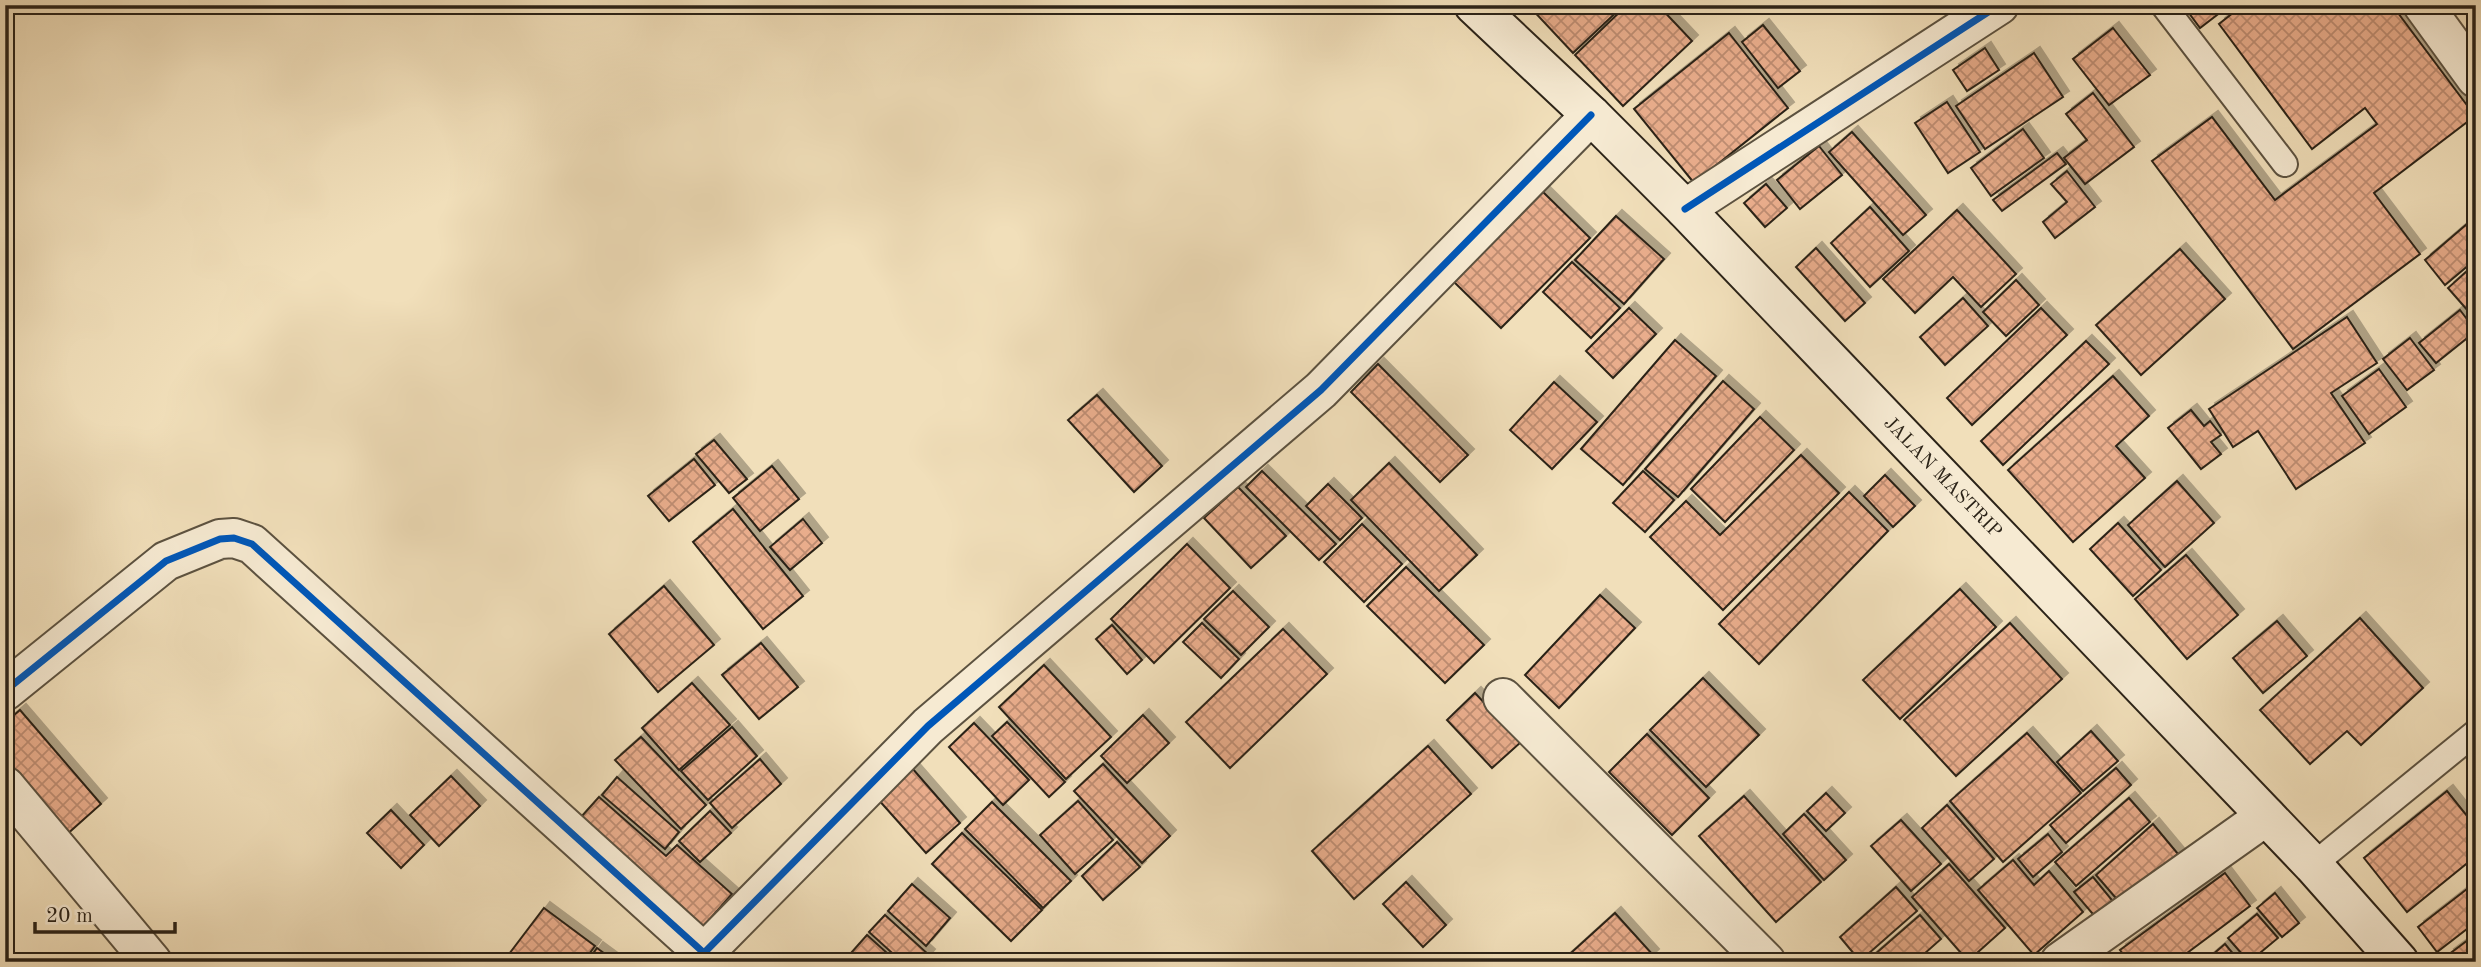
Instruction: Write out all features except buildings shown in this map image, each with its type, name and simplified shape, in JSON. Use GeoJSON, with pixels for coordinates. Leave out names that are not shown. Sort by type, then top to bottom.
{"type":"FeatureCollection","features":[{"type":"Feature","properties":{"kind":"street","name":"JALAN MASTRIP"},"geometry":{"type":"LineString","coordinates":[[1474,5],[1591,115],[1685,209],[2313,865],[2399,962]]}},
{"type":"Feature","properties":{"kind":"street"},"geometry":{"type":"LineString","coordinates":[[1685,209],[1999,5]]}},
{"type":"Feature","properties":{"kind":"street"},"geometry":{"type":"LineString","coordinates":[[2423,5],[2476,78]]}},
{"type":"Feature","properties":{"kind":"street"},"geometry":{"type":"LineString","coordinates":[[5,691],[166,561],[220,539],[234,538],[252,544],[709,958],[928,726],[1321,390],[1591,115]]}},
{"type":"Feature","properties":{"kind":"street"},"geometry":{"type":"LineString","coordinates":[[1503,698],[1766,962]]}},
{"type":"Feature","properties":{"kind":"street"},"geometry":{"type":"LineString","coordinates":[[5,786],[152,962]]}},
{"type":"Feature","properties":{"kind":"street"},"geometry":{"type":"LineString","coordinates":[[2060,962],[2266,816]]}},
{"type":"Feature","properties":{"kind":"lane"},"geometry":{"type":"LineString","coordinates":[[2164,5],[2286,164]]}},
{"type":"Feature","properties":{"kind":"lane"},"geometry":{"type":"LineString","coordinates":[[2313,865],[2476,732]]}},
{"type":"Feature","properties":{"kind":"cycle path"},"geometry":{"type":"LineString","coordinates":[[1685,209],[1999,5]]}},
{"type":"Feature","properties":{"kind":"cycle path"},"geometry":{"type":"LineString","coordinates":[[704,953],[928,726],[1321,390],[1591,115]]}},
{"type":"Feature","properties":{"kind":"cycle path"},"geometry":{"type":"LineString","coordinates":[[5,691],[166,561],[220,539],[234,538],[252,544],[714,962]]}}]}
